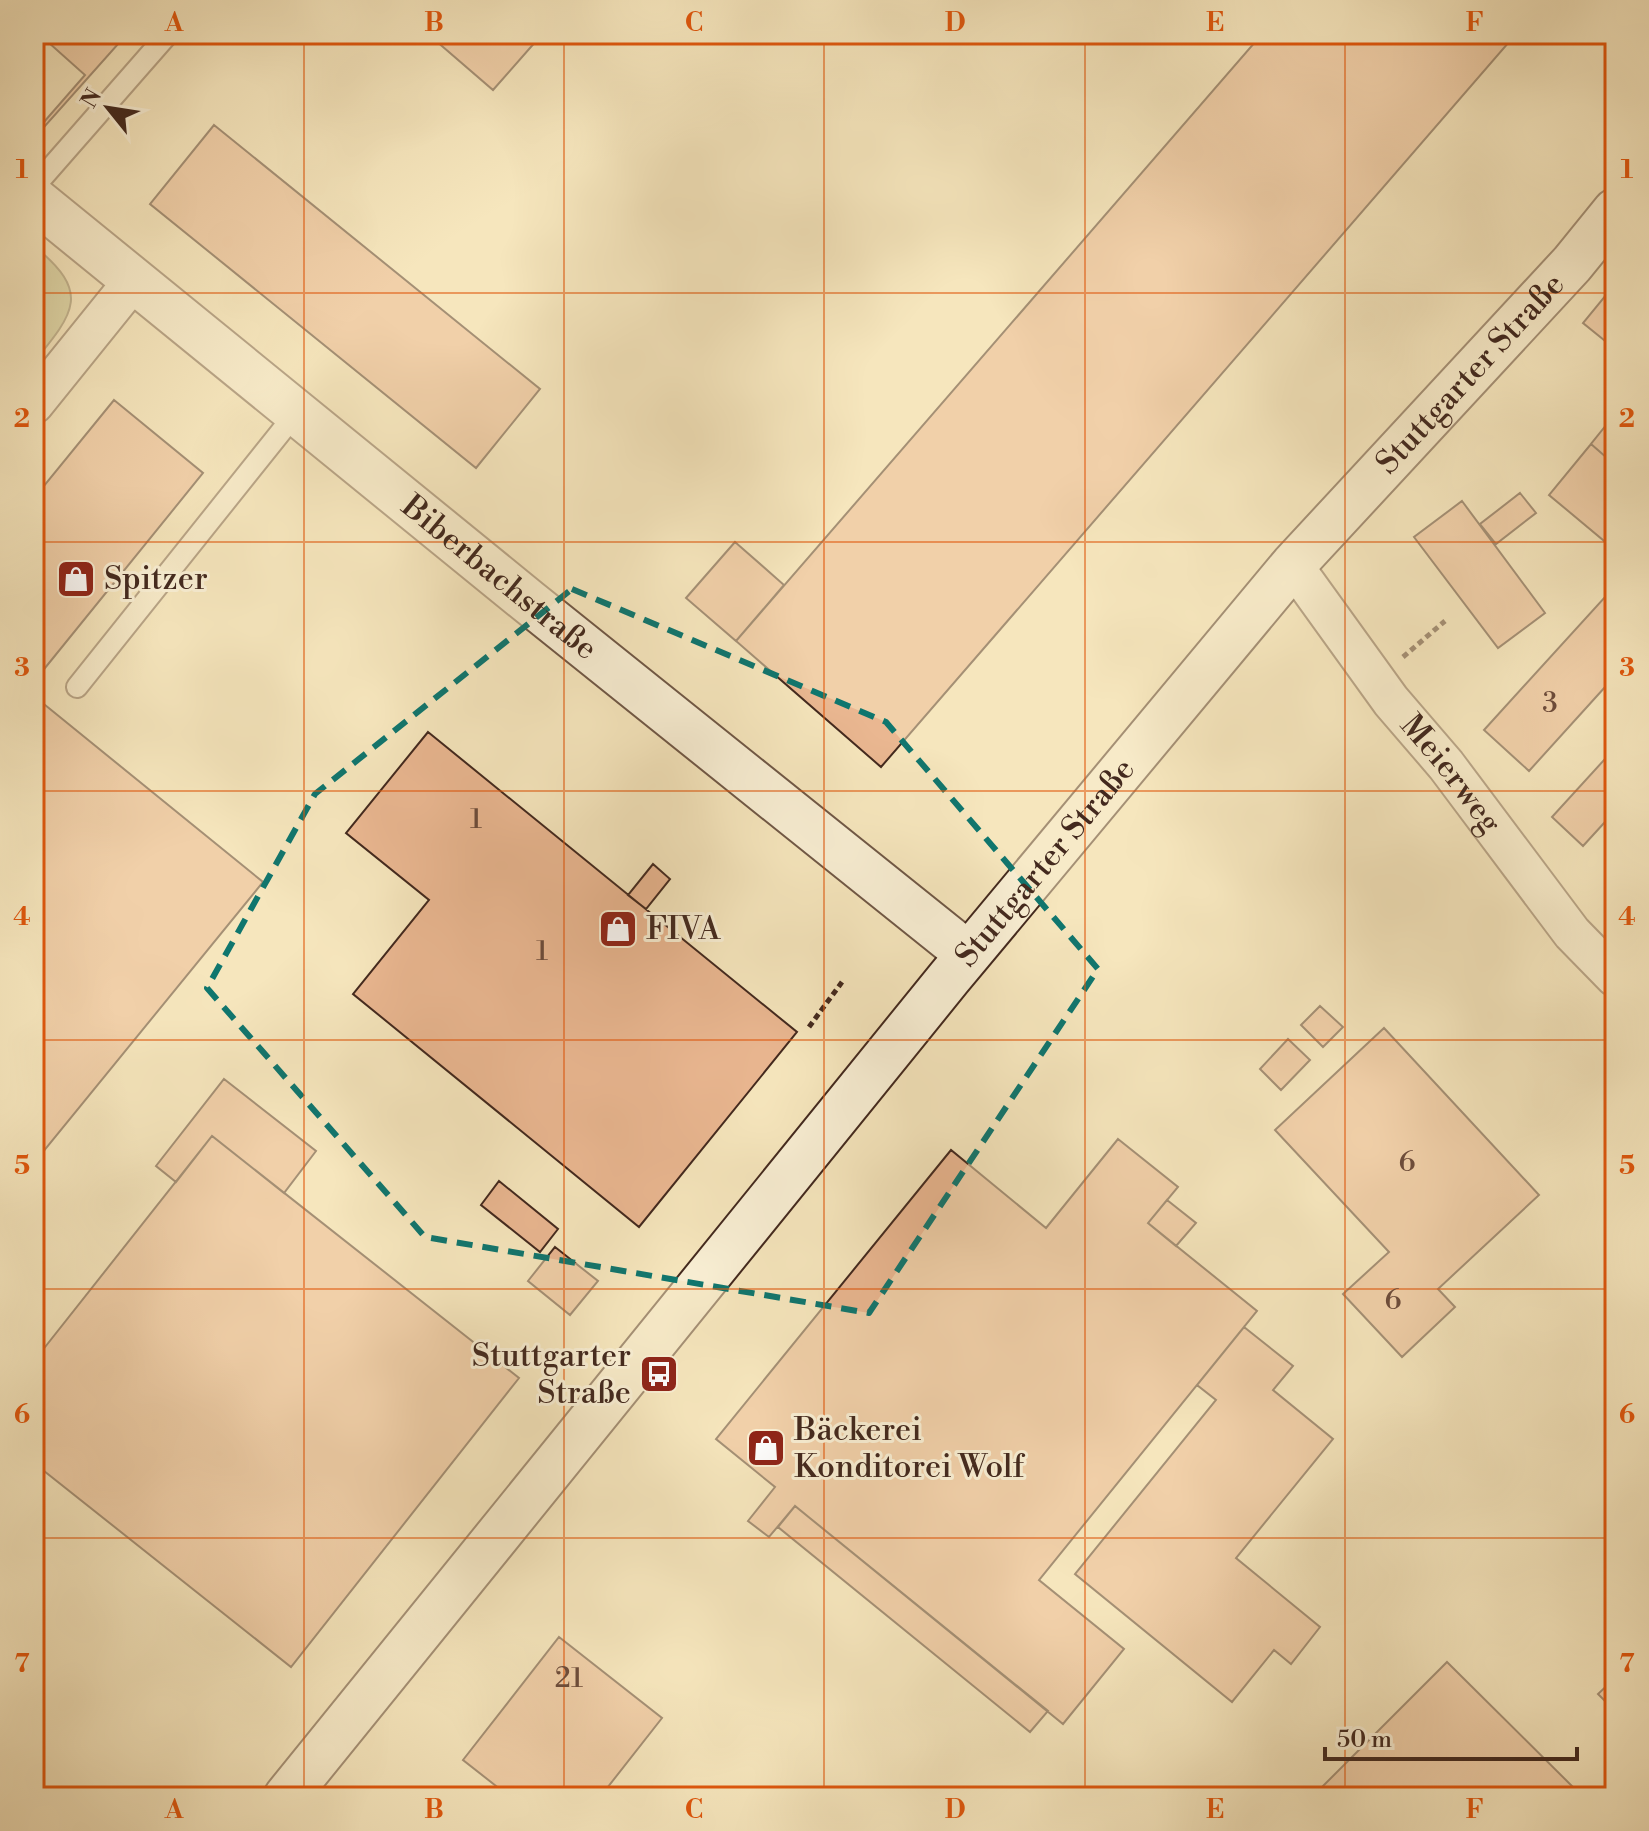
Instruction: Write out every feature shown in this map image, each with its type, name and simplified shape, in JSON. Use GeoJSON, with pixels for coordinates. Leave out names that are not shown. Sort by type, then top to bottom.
{"type":"FeatureCollection","features":[{"type":"Feature","properties":{"kind":"main road","name":"Biberbachstraße"},"geometry":{"type":"LineString","coordinates":[[34,199],[968,954]]}},
{"type":"Feature","properties":{"kind":"main road","name":"Stuttgarter Straße"},"geometry":{"type":"LineString","coordinates":[[286,1797],[968,954],[1293,565],[1572,264],[1615,211]]}},
{"type":"Feature","properties":{"kind":"street"},"geometry":{"type":"LineString","coordinates":[[34,404],[134,280]]}},
{"type":"Feature","properties":{"kind":"street","name":"Meierweg"},"geometry":{"type":"LineString","coordinates":[[1293,565],[1376,679],[1454,776],[1572,933],[1615,977]]}},
{"type":"Feature","properties":{"kind":"lane"},"geometry":{"type":"LineString","coordinates":[[34,187],[168,34]]}},
{"type":"Feature","properties":{"kind":"lane"},"geometry":{"type":"LineString","coordinates":[[77,687],[296,413]]}},
{"type":"Feature","properties":{"kind":"path"},"geometry":{"type":"LineString","coordinates":[[1376,679],[1445,621]]}},
{"type":"Feature","properties":{"kind":"path"},"geometry":{"type":"LineString","coordinates":[[809,1027],[842,982]]}},
{"type":"Feature","properties":{"kind":"highlighted area"},"geometry":{"type":"Polygon","coordinates":[[[572,589],[886,722],[1098,969],[869,1313],[425,1237],[207,988],[315,794],[572,589]]]}},
{"type":"Feature","properties":{"kind":"green space"},"geometry":{"type":"Polygon","coordinates":[[[34,246],[64,276],[71,302],[59,329],[34,362],[34,246]]]}},
{"type":"Feature","properties":{"kind":"building"},"geometry":{"type":"Polygon","coordinates":[[[39,34],[127,34],[37,135],[34,127],[37,130],[85,75],[39,34]]]}},
{"type":"Feature","properties":{"kind":"building"},"geometry":{"type":"Polygon","coordinates":[[[428,34],[530,34],[537,40],[493,90],[428,34]]]}},
{"type":"Feature","properties":{"kind":"building"},"geometry":{"type":"Polygon","coordinates":[[[1262,34],[1516,34],[881,767],[736,641],[1262,34]]]}},
{"type":"Feature","properties":{"kind":"building"},"geometry":{"type":"Polygon","coordinates":[[[214,125],[540,389],[476,468],[150,204],[214,125]]]}},
{"type":"Feature","properties":{"kind":"building"},"geometry":{"type":"Polygon","coordinates":[[[1615,284],[1615,349],[1583,323],[1615,284]]]}},
{"type":"Feature","properties":{"kind":"building","name":"Spitzer"},"geometry":{"type":"Polygon","coordinates":[[[114,400],[203,473],[45,668],[34,659],[34,498],[114,400]]]}},
{"type":"Feature","properties":{"kind":"building"},"geometry":{"type":"Polygon","coordinates":[[[1615,414],[1615,465],[1591,444],[1615,414]]]}},
{"type":"Feature","properties":{"kind":"building"},"geometry":{"type":"Polygon","coordinates":[[[1591,444],[1615,465],[1615,550],[1549,495],[1591,444]]]}},
{"type":"Feature","properties":{"kind":"building"},"geometry":{"type":"Polygon","coordinates":[[[1520,493],[1536,513],[1496,544],[1480,524],[1520,493]]]}},
{"type":"Feature","properties":{"kind":"building"},"geometry":{"type":"Polygon","coordinates":[[[1462,501],[1545,613],[1498,648],[1414,537],[1462,501]]]}},
{"type":"Feature","properties":{"kind":"building"},"geometry":{"type":"Polygon","coordinates":[[[735,542],[784,585],[736,641],[686,598],[735,542]]]}},
{"type":"Feature","properties":{"kind":"building"},"geometry":{"type":"Polygon","coordinates":[[[1615,586],[1615,676],[1529,771],[1484,730],[1615,586]]]}},
{"type":"Feature","properties":{"kind":"building"},"geometry":{"type":"Polygon","coordinates":[[[34,696],[263,882],[34,1163],[34,696]]]}},
{"type":"Feature","properties":{"kind":"building"},"geometry":{"type":"Polygon","coordinates":[[[428,732],[797,1032],[639,1227],[353,994],[429,900],[346,833],[428,732]]]}},
{"type":"Feature","properties":{"kind":"building"},"geometry":{"type":"Polygon","coordinates":[[[1615,748],[1615,811],[1583,846],[1552,817],[1615,748]]]}},
{"type":"Feature","properties":{"kind":"building"},"geometry":{"type":"Polygon","coordinates":[[[653,864],[670,879],[646,909],[628,895],[653,864]]]}},
{"type":"Feature","properties":{"kind":"building"},"geometry":{"type":"Polygon","coordinates":[[[1320,1006],[1343,1027],[1323,1047],[1301,1025],[1320,1006]]]}},
{"type":"Feature","properties":{"kind":"building"},"geometry":{"type":"Polygon","coordinates":[[[1384,1028],[1539,1195],[1438,1289],[1455,1307],[1402,1357],[1343,1294],[1389,1252],[1275,1130],[1384,1028]]]}},
{"type":"Feature","properties":{"kind":"building"},"geometry":{"type":"Polygon","coordinates":[[[1288,1039],[1310,1060],[1281,1090],[1260,1069],[1288,1039]]]}},
{"type":"Feature","properties":{"kind":"building"},"geometry":{"type":"Polygon","coordinates":[[[224,1079],[316,1151],[284,1193],[212,1136],[176,1182],[156,1166],[224,1079]]]}},
{"type":"Feature","properties":{"kind":"building"},"geometry":{"type":"Polygon","coordinates":[[[212,1136],[519,1378],[291,1667],[34,1463],[34,1361],[212,1136]]]}},
{"type":"Feature","properties":{"kind":"building"},"geometry":{"type":"Polygon","coordinates":[[[1118,1139],[1178,1187],[1148,1223],[1257,1311],[1039,1580],[1124,1649],[1063,1724],[795,1506],[769,1537],[748,1521],[775,1487],[716,1439],[951,1150],[1046,1228],[1118,1139]]]}},
{"type":"Feature","properties":{"kind":"building"},"geometry":{"type":"Polygon","coordinates":[[[499,1181],[558,1229],[540,1252],[481,1205],[499,1181]]]}},
{"type":"Feature","properties":{"kind":"building"},"geometry":{"type":"Polygon","coordinates":[[[1167,1200],[1196,1223],[1176,1246],[1148,1223],[1167,1200]]]}},
{"type":"Feature","properties":{"kind":"building"},"geometry":{"type":"Polygon","coordinates":[[[555,1247],[598,1281],[570,1315],[528,1281],[555,1247]]]}},
{"type":"Feature","properties":{"kind":"building"},"geometry":{"type":"Polygon","coordinates":[[[1244,1327],[1293,1366],[1273,1390],[1333,1439],[1236,1558],[1320,1627],[1291,1664],[1274,1650],[1232,1702],[1075,1574],[1216,1400],[1197,1385],[1244,1327]]]}},
{"type":"Feature","properties":{"kind":"building"},"geometry":{"type":"Polygon","coordinates":[[[795,1506],[1048,1711],[1030,1732],[778,1527],[795,1506]]]}},
{"type":"Feature","properties":{"kind":"building"},"geometry":{"type":"Polygon","coordinates":[[[559,1637],[662,1718],[600,1797],[510,1797],[463,1760],[559,1637]]]}},
{"type":"Feature","properties":{"kind":"building"},"geometry":{"type":"Polygon","coordinates":[[[1447,1662],[1583,1797],[1312,1797],[1447,1662]]]}},
{"type":"Feature","properties":{"kind":"building"},"geometry":{"type":"Polygon","coordinates":[[[1615,1678],[1615,1711],[1598,1694],[1615,1678]]]}},
{"type":"Feature","properties":{"kind":"place","name":"Spitzer"},"geometry":{"type":"Point","coordinates":[76,579]}},
{"type":"Feature","properties":{"kind":"place","name":"FIVA"},"geometry":{"type":"Point","coordinates":[618,929]}},
{"type":"Feature","properties":{"kind":"place","name":"Stuttgarter Straße"},"geometry":{"type":"Point","coordinates":[659,1374]}},
{"type":"Feature","properties":{"kind":"place","name":"Bäckerei Konditorei Wolf"},"geometry":{"type":"Point","coordinates":[766,1448]}}]}
